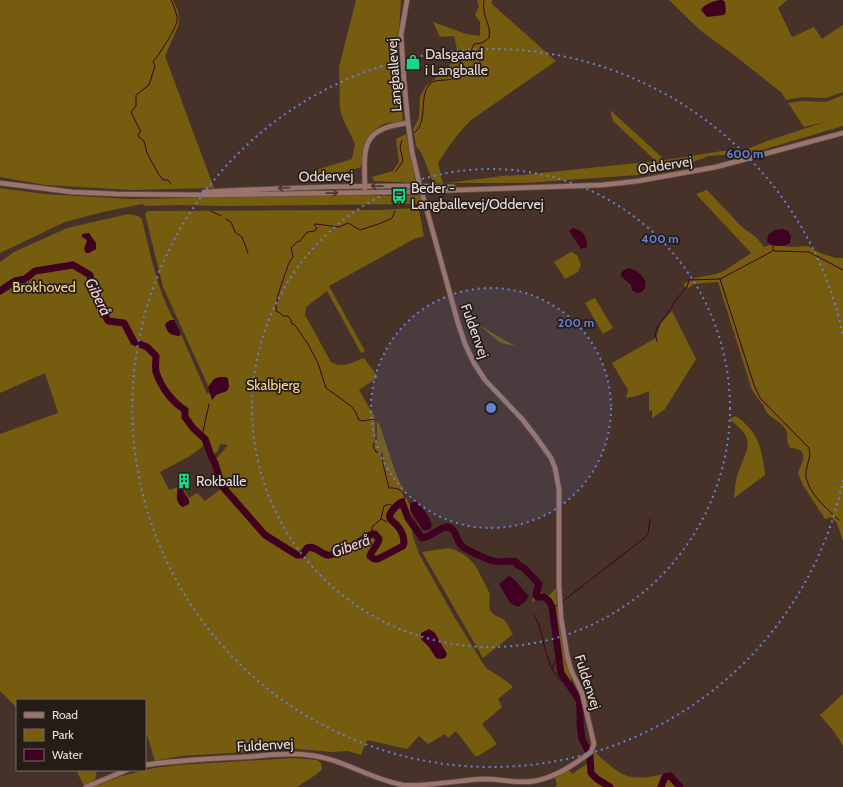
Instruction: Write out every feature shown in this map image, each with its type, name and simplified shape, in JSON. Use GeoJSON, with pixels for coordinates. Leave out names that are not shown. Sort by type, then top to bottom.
{"type":"FeatureCollection","features":[{"type":"Feature","properties":{"kind":"street","name":"Langballevej"},"geometry":{"type":"LineString","coordinates":[[365,192],[366,145],[370,138],[375,132],[384,127],[393,124],[408,123],[402,35],[407,0]]}},
{"type":"Feature","properties":{"kind":"street"},"geometry":{"type":"LineString","coordinates":[[408,123],[412,152],[419,182]]}},
{"type":"Feature","properties":{"kind":"street","name":"Oddervej"},"geometry":{"type":"LineString","coordinates":[[0,183],[72,192],[213,195],[399,192],[588,186],[645,180],[716,167],[843,133]]}},
{"type":"Feature","properties":{"kind":"street","name":"Oddervej"},"geometry":{"type":"LineString","coordinates":[[167,194],[299,187],[365,186],[486,189]]}},
{"type":"Feature","properties":{"kind":"street","name":"Fuldenvej"},"geometry":{"type":"LineString","coordinates":[[146,765],[190,760],[304,754],[335,760],[391,782],[415,786],[484,779],[520,782],[536,781],[564,770],[591,752],[594,744],[582,693],[567,655],[561,618],[559,585],[559,489],[556,468],[551,458],[522,419],[485,380],[474,364],[458,323],[423,196]]}},
{"type":"Feature","properties":{"kind":"street"},"geometry":{"type":"LineString","coordinates":[[86,787],[125,771]]}},
{"type":"Feature","properties":{"kind":"green space"},"geometry":{"type":"Polygon","coordinates":[[[0,0],[173,0],[178,11],[179,24],[165,56],[214,188],[132,190],[45,185],[0,177],[0,0]]]}},
{"type":"Feature","properties":{"kind":"green space"},"geometry":{"type":"Polygon","coordinates":[[[356,0],[401,0],[397,60],[403,121],[384,124],[373,132],[366,142],[361,167],[318,181],[315,177],[316,170],[352,159],[355,144],[340,109],[339,67],[356,0]]]}},
{"type":"Feature","properties":{"kind":"green space"},"geometry":{"type":"Polygon","coordinates":[[[477,0],[492,0],[492,4],[556,61],[471,120],[453,140],[438,163],[443,184],[433,182],[421,152],[416,146],[413,129],[419,118],[420,96],[426,86],[437,77],[448,76],[449,66],[458,54],[454,36],[440,37],[433,22],[466,34],[480,36],[480,22],[475,15],[479,6],[477,0]]]}},
{"type":"Feature","properties":{"kind":"green space"},"geometry":{"type":"Polygon","coordinates":[[[669,0],[719,0],[703,7],[725,2],[722,0],[787,0],[778,8],[792,37],[814,27],[822,39],[843,25],[843,92],[826,98],[802,97],[786,100],[782,93],[701,31],[669,0]]]}},
{"type":"Feature","properties":{"kind":"green space"},"geometry":{"type":"Polygon","coordinates":[[[843,95],[843,126],[752,153],[708,156],[681,167],[638,175],[526,183],[447,183],[502,176],[656,161],[613,121],[610,110],[665,160],[722,151],[742,151],[825,122],[804,127],[788,103],[801,101],[826,102],[843,95]]]}},
{"type":"Feature","properties":{"kind":"green space"},"geometry":{"type":"Polygon","coordinates":[[[406,134],[416,183],[374,181],[372,177],[393,171],[399,162],[396,139],[406,134]]]}},
{"type":"Feature","properties":{"kind":"green space"},"geometry":{"type":"Polygon","coordinates":[[[0,188],[44,194],[132,199],[420,195],[422,199],[417,204],[146,206],[142,204],[65,222],[0,253],[0,188]]]}},
{"type":"Feature","properties":{"kind":"green space"},"geometry":{"type":"Polygon","coordinates":[[[707,190],[742,227],[756,237],[764,247],[770,245],[792,247],[808,246],[820,253],[836,258],[843,258],[843,541],[837,523],[831,517],[825,519],[803,485],[798,473],[803,460],[803,453],[800,450],[790,448],[786,430],[766,412],[763,404],[752,390],[718,282],[693,284],[688,289],[683,284],[695,278],[724,271],[751,253],[696,194],[707,190]]]}},
{"type":"Feature","properties":{"kind":"green space"},"geometry":{"type":"Polygon","coordinates":[[[414,208],[419,210],[424,236],[414,239],[329,286],[365,351],[361,353],[327,291],[306,307],[305,315],[331,362],[343,365],[364,358],[378,377],[359,390],[380,426],[395,471],[410,506],[413,528],[412,533],[419,554],[455,618],[486,668],[513,687],[498,699],[502,707],[482,724],[497,744],[478,756],[475,756],[456,731],[448,738],[445,734],[428,744],[419,736],[407,749],[367,740],[361,755],[348,751],[332,752],[296,749],[180,756],[155,761],[146,735],[146,699],[16,699],[16,707],[0,691],[0,434],[58,413],[45,373],[0,393],[0,262],[14,252],[67,228],[128,214],[138,216],[142,219],[151,258],[163,296],[174,320],[170,320],[179,336],[181,334],[207,394],[211,392],[163,287],[145,214],[148,211],[381,210],[414,208]],[[206,444],[190,456],[160,472],[169,490],[182,486],[189,498],[197,493],[205,501],[222,488],[212,464],[228,445],[220,444],[218,451],[211,456],[206,444]]]}},
{"type":"Feature","properties":{"kind":"green space"},"geometry":{"type":"Polygon","coordinates":[[[571,252],[577,255],[581,265],[578,272],[565,279],[554,262],[571,252]]]}},
{"type":"Feature","properties":{"kind":"green space"},"geometry":{"type":"Polygon","coordinates":[[[595,298],[613,328],[603,334],[585,303],[595,298]]]}},
{"type":"Feature","properties":{"kind":"green space"},"geometry":{"type":"Polygon","coordinates":[[[672,311],[696,359],[665,409],[652,418],[652,410],[649,411],[649,391],[637,396],[626,398],[628,390],[612,363],[656,338],[661,323],[672,311]]]}},
{"type":"Feature","properties":{"kind":"green space"},"geometry":{"type":"Polygon","coordinates":[[[479,325],[507,341],[516,346],[501,343],[479,325]]]}},
{"type":"Feature","properties":{"kind":"green space"},"geometry":{"type":"Polygon","coordinates":[[[736,416],[749,428],[757,440],[762,455],[765,475],[734,498],[737,476],[748,443],[744,432],[729,419],[736,416]]]}},
{"type":"Feature","properties":{"kind":"green space"},"geometry":{"type":"Polygon","coordinates":[[[449,548],[461,553],[473,563],[489,592],[489,606],[491,612],[504,620],[513,634],[483,658],[422,552],[449,548]]]}},
{"type":"Feature","properties":{"kind":"green space"},"geometry":{"type":"Polygon","coordinates":[[[557,587],[556,593],[558,615],[564,652],[572,676],[569,689],[559,674],[548,603],[544,599],[538,599],[532,602],[533,598],[541,592],[547,596],[557,587]]]}},
{"type":"Feature","properties":{"kind":"green space"},"geometry":{"type":"Polygon","coordinates":[[[843,694],[843,746],[835,733],[820,715],[843,694]]]}},
{"type":"Feature","properties":{"kind":"green space"},"geometry":{"type":"Polygon","coordinates":[[[595,752],[620,773],[628,776],[645,777],[669,773],[684,787],[555,787],[557,785],[555,778],[569,769],[572,774],[588,763],[588,757],[595,752]]]}},
{"type":"Feature","properties":{"kind":"green space"},"geometry":{"type":"Polygon","coordinates":[[[294,758],[317,760],[321,763],[322,769],[297,787],[93,787],[122,776],[154,768],[178,765],[294,758]]]}},
{"type":"Feature","properties":{"kind":"green space"},"geometry":{"type":"Polygon","coordinates":[[[76,771],[97,771],[95,780],[84,786],[76,771]]]}},
{"type":"Feature","properties":{"kind":"water"},"geometry":{"type":"Polygon","coordinates":[[[722,0],[725,2],[726,12],[724,15],[707,17],[701,10],[710,3],[722,0]]]}},
{"type":"Feature","properties":{"kind":"water"},"geometry":{"type":"Polygon","coordinates":[[[573,228],[584,234],[587,247],[581,249],[569,231],[573,228]]]}},
{"type":"Feature","properties":{"kind":"water"},"geometry":{"type":"Polygon","coordinates":[[[783,229],[788,231],[791,236],[790,243],[778,246],[767,242],[768,235],[775,230],[783,229]]]}},
{"type":"Feature","properties":{"kind":"water"},"geometry":{"type":"Polygon","coordinates":[[[89,233],[96,243],[96,249],[86,253],[84,249],[87,240],[82,237],[82,234],[89,233]]]}},
{"type":"Feature","properties":{"kind":"water"},"geometry":{"type":"Polygon","coordinates":[[[628,268],[636,271],[643,277],[646,284],[642,292],[636,293],[632,290],[631,285],[621,276],[621,273],[628,268]]]}},
{"type":"Feature","properties":{"kind":"water"},"geometry":{"type":"Polygon","coordinates":[[[170,320],[174,320],[181,334],[179,336],[171,334],[167,330],[165,324],[170,320]]]}},
{"type":"Feature","properties":{"kind":"water"},"geometry":{"type":"Polygon","coordinates":[[[219,377],[228,378],[229,387],[227,391],[216,395],[212,400],[208,387],[214,379],[219,377]]]}},
{"type":"Feature","properties":{"kind":"water"},"geometry":{"type":"Polygon","coordinates":[[[181,487],[189,500],[189,504],[183,507],[179,504],[177,499],[178,488],[181,487]]]}},
{"type":"Feature","properties":{"kind":"water"},"geometry":{"type":"Polygon","coordinates":[[[416,501],[429,518],[431,527],[429,529],[423,530],[410,510],[410,504],[416,501]]]}},
{"type":"Feature","properties":{"kind":"water"},"geometry":{"type":"Polygon","coordinates":[[[509,576],[515,580],[529,596],[525,602],[518,607],[510,603],[499,584],[509,576]]]}},
{"type":"Feature","properties":{"kind":"water"},"geometry":{"type":"Polygon","coordinates":[[[429,629],[435,633],[447,654],[445,658],[436,658],[429,647],[421,639],[421,633],[429,629]]]}},
{"type":"Feature","properties":{"kind":"waterway"},"geometry":{"type":"LineString","coordinates":[[171,0],[177,16],[176,25],[167,42],[153,62],[155,66],[149,85],[136,95],[136,106],[131,112],[141,132],[138,134],[139,137],[144,141],[147,153],[158,173],[163,180],[168,180],[171,184]]}},
{"type":"Feature","properties":{"kind":"waterway"},"geometry":{"type":"LineString","coordinates":[[414,133],[419,128],[421,122],[426,89],[432,82],[454,78],[457,74],[461,60],[470,51],[474,44],[482,43],[489,38],[489,26],[484,9],[484,0]]}},
{"type":"Feature","properties":{"kind":"waterway"},"geometry":{"type":"LineString","coordinates":[[396,171],[403,161],[400,147],[402,140]]}},
{"type":"Feature","properties":{"kind":"waterway"},"geometry":{"type":"LineString","coordinates":[[211,211],[221,216]]}},
{"type":"Feature","properties":{"kind":"waterway"},"geometry":{"type":"LineString","coordinates":[[395,211],[392,218],[360,230],[348,223],[339,227],[314,225],[317,228],[315,231],[307,232],[300,241],[291,248],[293,257],[280,288],[276,311],[283,316],[288,316],[292,324],[294,324],[308,344],[318,363],[326,388],[351,406],[359,420],[376,420],[376,440],[373,446],[376,452],[382,453],[383,465],[389,488],[398,489],[404,494],[405,497],[403,504]]}},
{"type":"Feature","properties":{"kind":"waterway"},"geometry":{"type":"LineString","coordinates":[[226,219],[231,222],[235,232],[242,237],[248,253]]}},
{"type":"Feature","properties":{"kind":"waterway"},"geometry":{"type":"LineString","coordinates":[[657,341],[655,334],[658,326],[674,302],[687,287],[689,280],[720,279],[771,252],[773,250],[773,245]]}},
{"type":"Feature","properties":{"kind":"waterway"},"geometry":{"type":"LineString","coordinates":[[773,250],[809,252],[843,270]]}},
{"type":"Feature","properties":{"kind":"waterway","name":"Giberå"},"geometry":{"type":"LineString","coordinates":[[0,291],[15,281],[25,279],[35,271],[73,265],[90,275],[92,290],[108,321],[124,323],[134,342],[147,347],[156,356],[156,372],[161,383],[171,398],[185,410],[185,417],[193,428],[205,439],[215,463],[222,486],[265,535],[297,555],[302,555],[307,548],[310,547],[315,548],[324,554],[331,555],[350,547],[372,534],[375,534],[379,539],[370,556],[374,559],[378,559],[403,546],[404,541],[402,533],[390,518],[390,514],[394,508],[402,502],[408,518],[422,538],[429,536],[444,527],[447,527],[455,532],[461,545],[469,551],[494,561],[516,562],[524,568],[539,584],[536,595],[537,597],[544,597],[549,601],[552,607],[561,673],[579,700],[582,739],[590,755],[591,773],[597,779],[610,787]]}},
{"type":"Feature","properties":{"kind":"waterway"},"geometry":{"type":"LineString","coordinates":[[720,279],[754,385],[760,398],[809,448],[810,455],[806,476],[810,488],[819,500],[839,520]]}},
{"type":"Feature","properties":{"kind":"waterway"},"geometry":{"type":"LineString","coordinates":[[202,436],[209,404]]}},
{"type":"Feature","properties":{"kind":"waterway"},"geometry":{"type":"LineString","coordinates":[[372,534],[372,527],[381,519],[384,506],[389,504],[395,507]]}},
{"type":"Feature","properties":{"kind":"waterway"},"geometry":{"type":"LineString","coordinates":[[381,519],[387,522]]}},
{"type":"Feature","properties":{"kind":"waterway"},"geometry":{"type":"LineString","coordinates":[[563,601],[643,539],[648,534],[650,519]]}},
{"type":"Feature","properties":{"kind":"waterway","name":"Giberå"},"geometry":{"type":"LineString","coordinates":[[551,607],[558,604]]}},
{"type":"Feature","properties":{"kind":"waterway"},"geometry":{"type":"LineString","coordinates":[[534,615],[539,625],[546,653],[552,669],[556,676],[568,684]]}},
{"type":"Feature","properties":{"kind":"waterway"},"geometry":{"type":"LineString","coordinates":[[552,668],[558,656]]}},
{"type":"Feature","properties":{"kind":"waterway","name":"Giberå"},"geometry":{"type":"LineString","coordinates":[[661,787],[665,777],[670,776],[680,787]]}},
{"type":"Feature","properties":{"kind":"place","name":"Dalsgaard i Langballe"},"geometry":{"type":"Point","coordinates":[413,62]}},
{"type":"Feature","properties":{"kind":"place","name":"Beder - Langballevej/Oddervej"},"geometry":{"type":"Point","coordinates":[399,196]}},
{"type":"Feature","properties":{"kind":"place","name":"Rokballe"},"geometry":{"type":"Point","coordinates":[184,481]}},
{"type":"Feature","properties":{"kind":"park label","name":"Brokhoved"},"geometry":{"type":"Point","coordinates":[44,287]}},
{"type":"Feature","properties":{"kind":"park label","name":"Skalbjerg"},"geometry":{"type":"Point","coordinates":[273,385]}}]}
